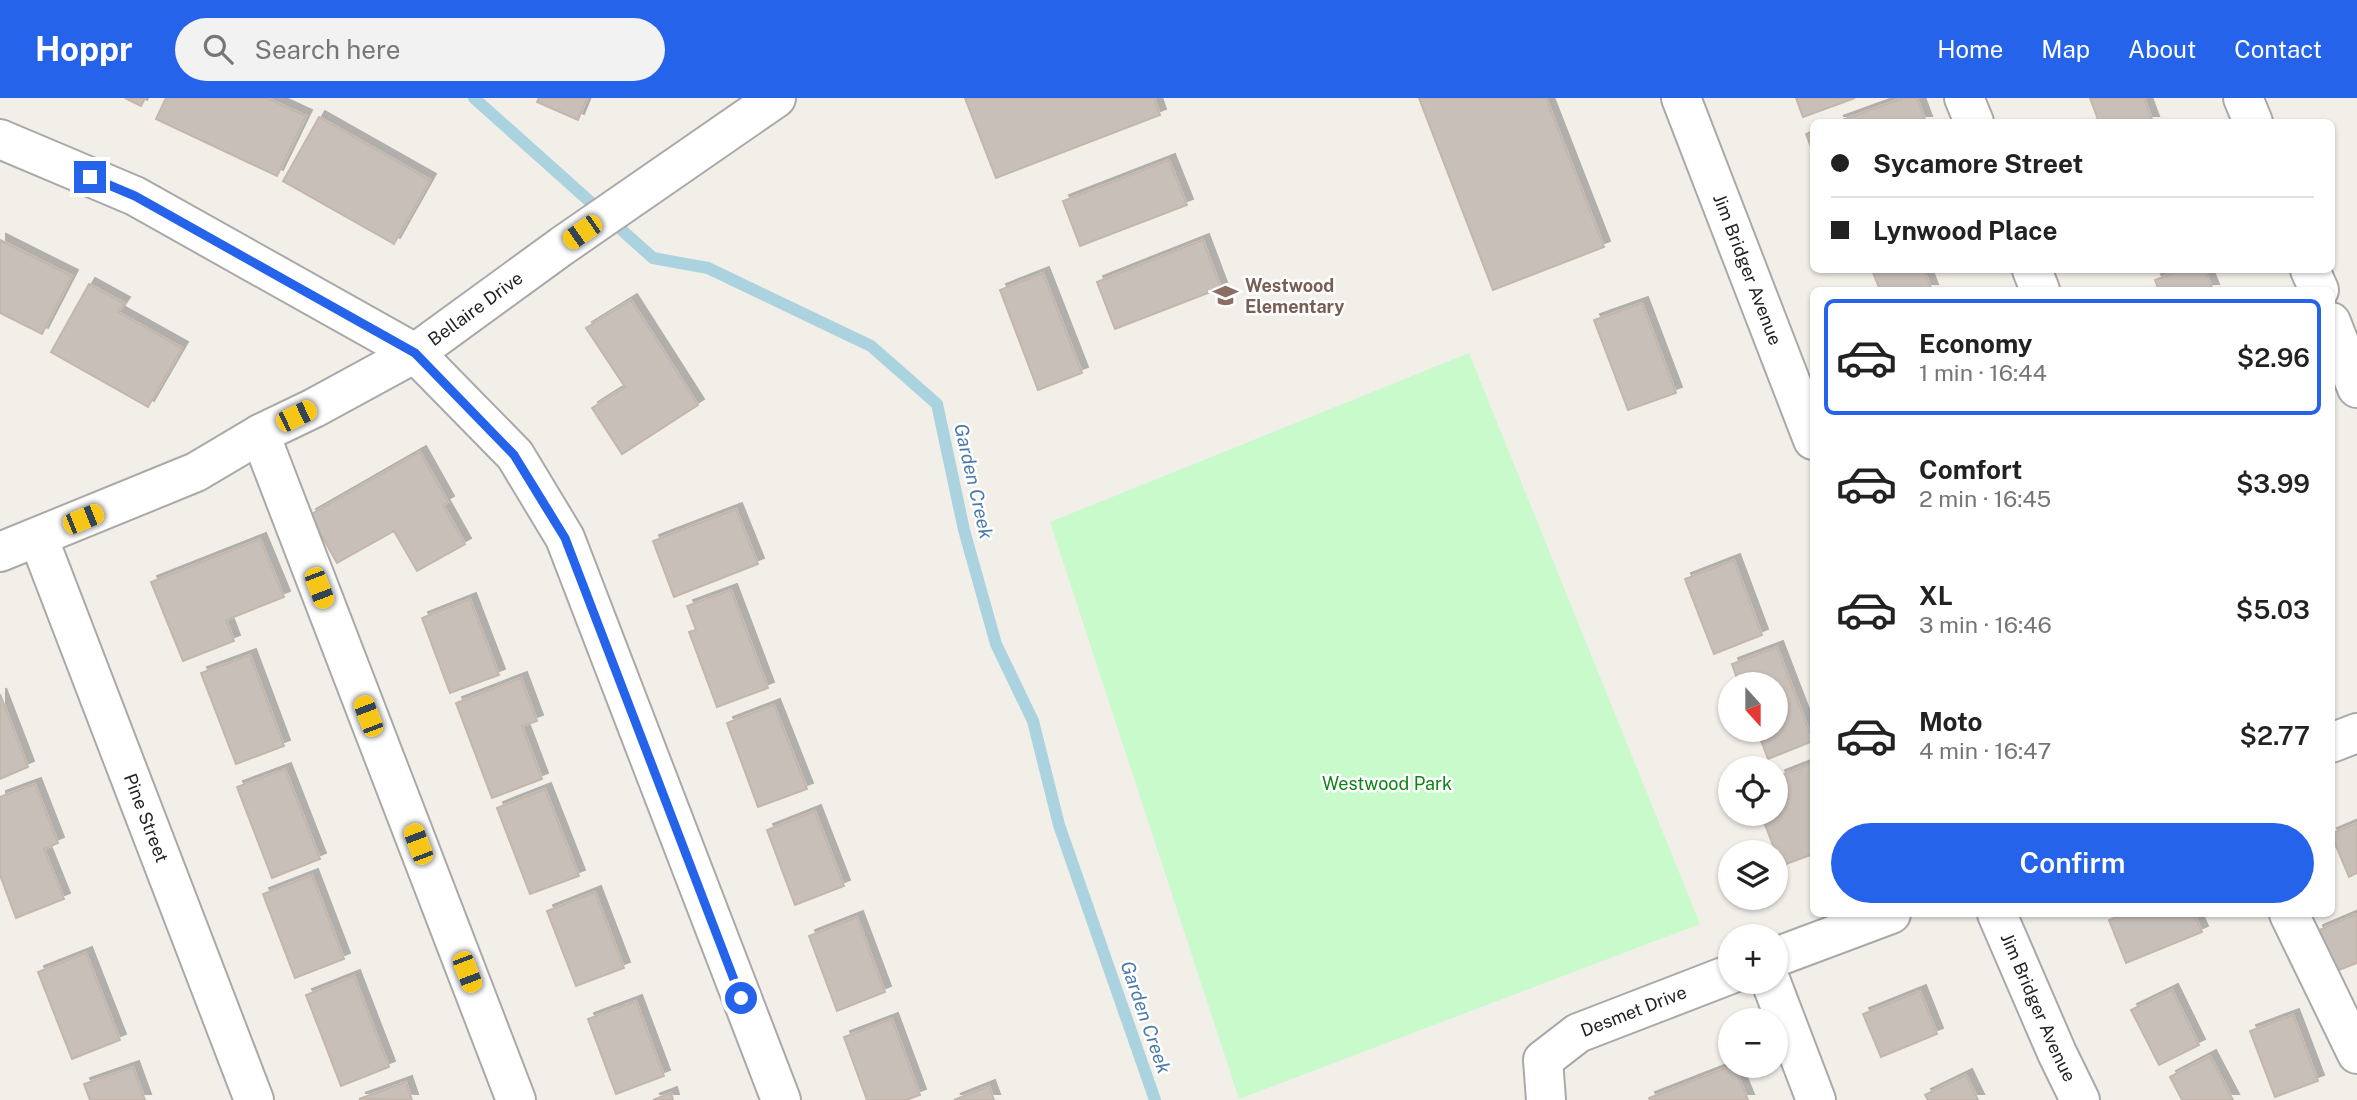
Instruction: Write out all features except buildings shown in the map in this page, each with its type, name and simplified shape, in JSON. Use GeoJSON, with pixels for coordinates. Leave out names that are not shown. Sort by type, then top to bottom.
{"type":"FeatureCollection","features":[{"type":"Feature","properties":{"kind":"street","name":"Bellaire Drive"},"geometry":{"type":"LineString","coordinates":[[0,552],[195,472],[260,434],[415,353],[562,246],[776,98]]}},
{"type":"Feature","properties":{"kind":"street","name":"Jim Bridger Avenue"},"geometry":{"type":"LineString","coordinates":[[1681,98],[1810,432]]}},
{"type":"Feature","properties":{"kind":"street"},"geometry":{"type":"LineString","coordinates":[[1964,98],[1973,119]]}},
{"type":"Feature","properties":{"kind":"street"},"geometry":{"type":"LineString","coordinates":[[2243,98],[2252,119]]}},
{"type":"Feature","properties":{"kind":"street"},"geometry":{"type":"LineString","coordinates":[[0,139],[135,196],[415,353],[514,455],[565,538],[781,1100]]}},
{"type":"Feature","properties":{"kind":"street"},"geometry":{"type":"LineString","coordinates":[[2335,332],[2357,388]]}},
{"type":"Feature","properties":{"kind":"street"},"geometry":{"type":"LineString","coordinates":[[260,434],[516,1100]]}},
{"type":"Feature","properties":{"kind":"street","name":"Pine Street"},"geometry":{"type":"LineString","coordinates":[[38,537],[254,1100]]}},
{"type":"Feature","properties":{"kind":"street"},"geometry":{"type":"LineString","coordinates":[[2335,741],[2357,733]]}},
{"type":"Feature","properties":{"kind":"street"},"geometry":{"type":"LineString","coordinates":[[1788,953],[1883,917]]}},
{"type":"Feature","properties":{"kind":"street","name":"Jim Bridger Avenue"},"geometry":{"type":"LineString","coordinates":[[1998,917],[2080,1100]]}},
{"type":"Feature","properties":{"kind":"street"},"geometry":{"type":"LineString","coordinates":[[2290,917],[2357,1054]]}},
{"type":"Feature","properties":{"kind":"street","name":"Desmet Drive"},"geometry":{"type":"LineString","coordinates":[[1546,1100],[1543,1060],[1578,1033],[1718,980]]}},
{"type":"Feature","properties":{"kind":"street"},"geometry":{"type":"LineString","coordinates":[[1776,994],[1816,1100]]}},
{"type":"Feature","properties":{"kind":"green space","name":"Westwood Park"},"geometry":{"type":"Polygon","coordinates":[[[1469,353],[1700,924],[1239,1099],[1050,522],[1469,353]]]}},
{"type":"Feature","properties":{"kind":"waterway","name":"Garden Creek"},"geometry":{"type":"LineString","coordinates":[[474,98],[653,258],[708,268],[871,346],[937,404],[964,530],[996,644],[1033,721],[1059,825],[1155,1100]]}},
{"type":"Feature","properties":{"kind":"place","name":"Westwood Elementary"},"geometry":{"type":"Point","coordinates":[1225,296]}},
{"type":"Feature","properties":{"kind":"route"},"geometry":{"type":"LineString","coordinates":[[90,177],[135,196],[415,353],[514,455],[565,538],[741,998]]}}]}
